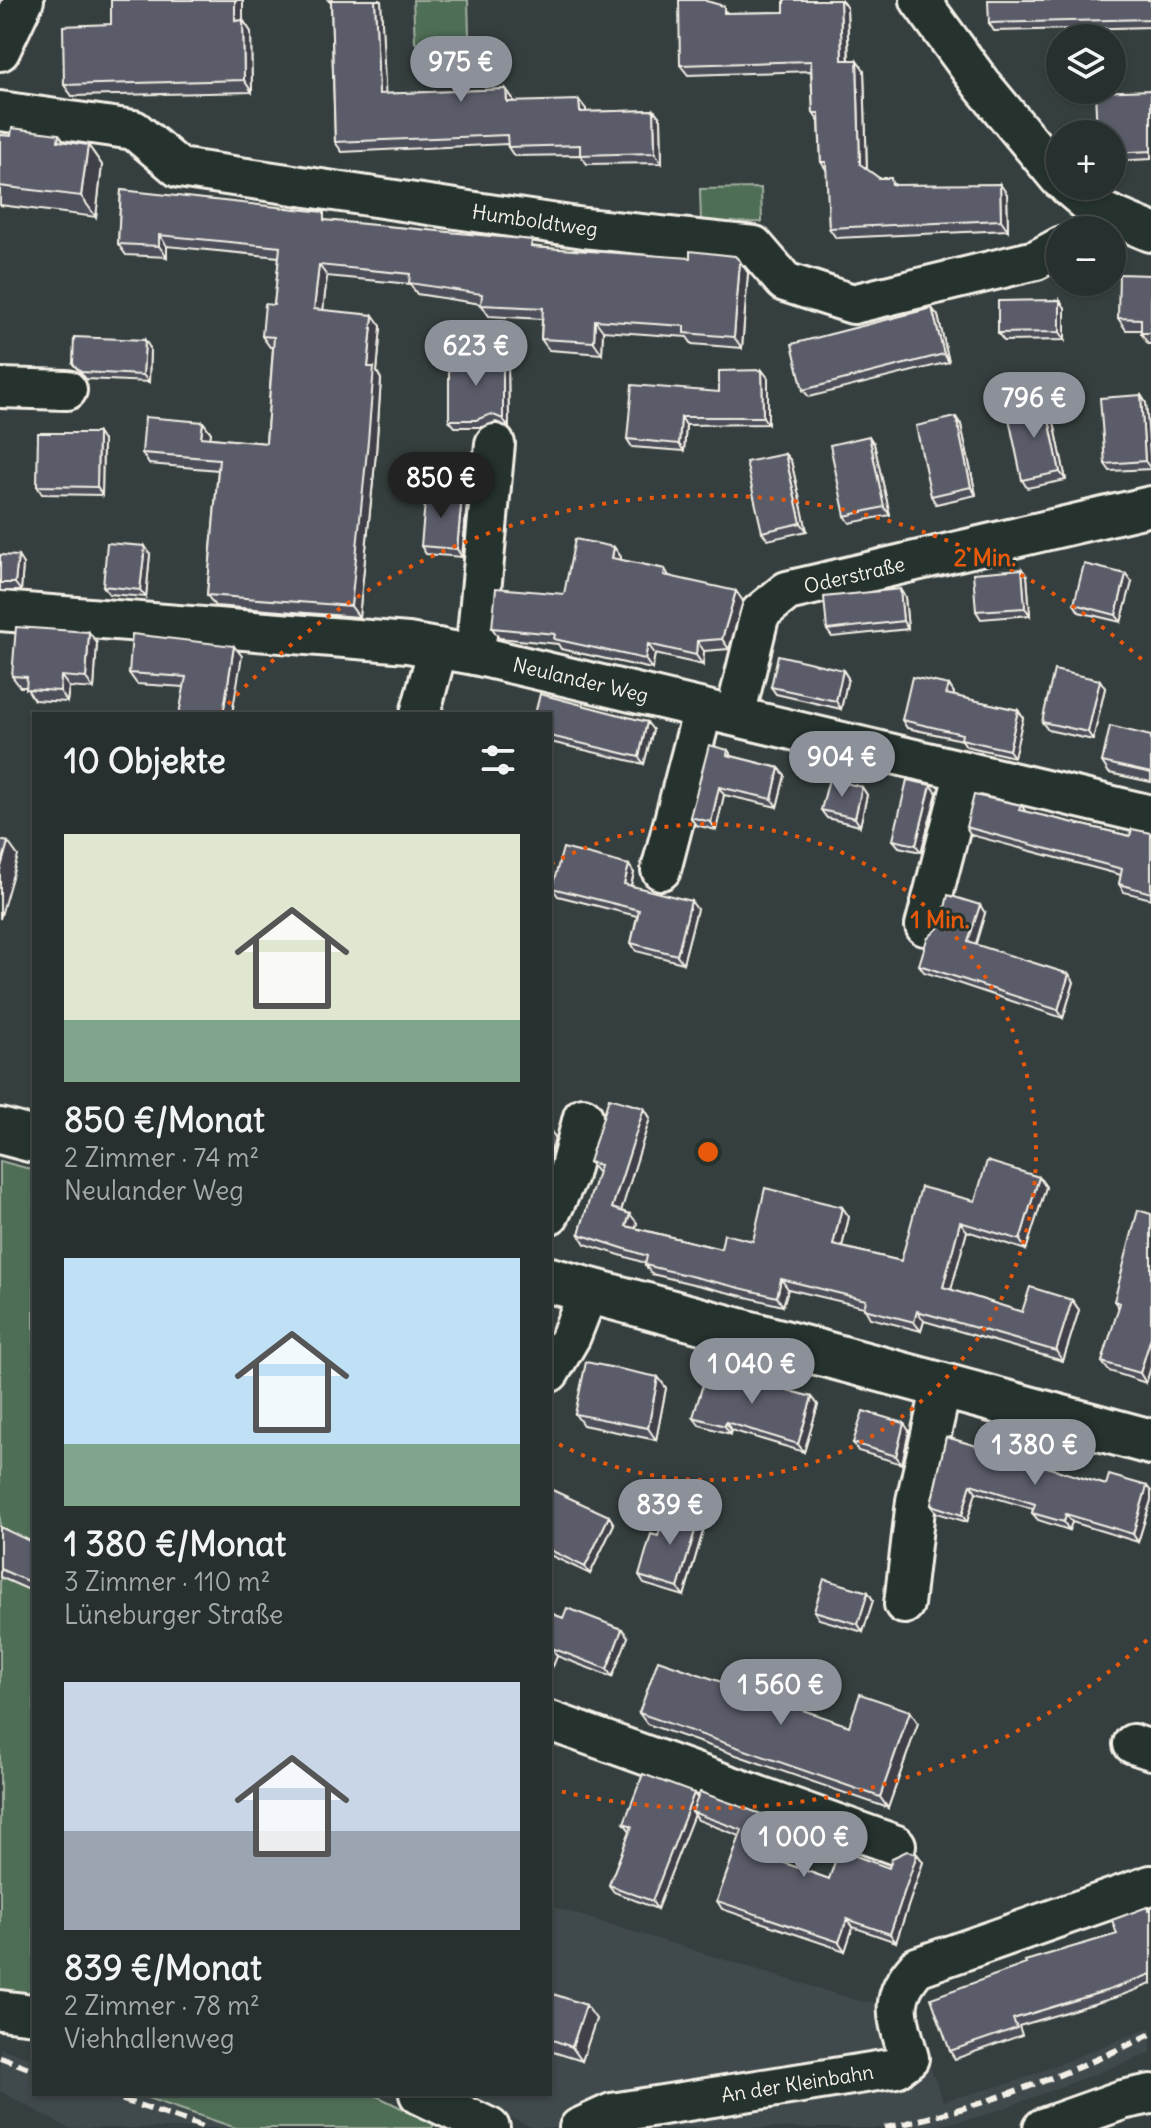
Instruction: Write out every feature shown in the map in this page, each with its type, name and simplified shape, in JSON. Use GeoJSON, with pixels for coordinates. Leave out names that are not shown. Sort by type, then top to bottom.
{"type":"FeatureCollection","features":[{"type":"Feature","properties":{"kind":"main road"},"geometry":{"type":"LineString","coordinates":[[0,1131],[32,1139]]}},
{"type":"Feature","properties":{"kind":"main road"},"geometry":{"type":"LineString","coordinates":[[570,1285],[1151,1442]]}},
{"type":"Feature","properties":{"kind":"street"},"geometry":{"type":"LineString","coordinates":[[920,0],[982,85],[1046,162]]}},
{"type":"Feature","properties":{"kind":"street"},"geometry":{"type":"LineString","coordinates":[[0,51],[14,4]]}},
{"type":"Feature","properties":{"kind":"street","name":"Humboldtweg"},"geometry":{"type":"LineString","coordinates":[[0,111],[134,130],[179,168],[584,228],[754,246],[785,282],[853,304],[1036,260],[1046,255]]}},
{"type":"Feature","properties":{"kind":"street"},"geometry":{"type":"LineString","coordinates":[[1080,208],[1151,232]]}},
{"type":"Feature","properties":{"kind":"street"},"geometry":{"type":"LineString","coordinates":[[0,388],[67,390]]}},
{"type":"Feature","properties":{"kind":"street"},"geometry":{"type":"LineString","coordinates":[[475,655],[495,444]]}},
{"type":"Feature","properties":{"kind":"street","name":"Oderstraße"},"geometry":{"type":"LineString","coordinates":[[661,870],[760,613],[787,591],[1151,506]]}},
{"type":"Feature","properties":{"kind":"street","name":"Neulander Weg"},"geometry":{"type":"LineString","coordinates":[[0,611],[408,643],[438,648],[1151,815]]}},
{"type":"Feature","properties":{"kind":"street"},"geometry":{"type":"LineString","coordinates":[[421,712],[438,648]]}},
{"type":"Feature","properties":{"kind":"street"},"geometry":{"type":"LineString","coordinates":[[925,926],[965,771]]}},
{"type":"Feature","properties":{"kind":"street"},"geometry":{"type":"LineString","coordinates":[[552,1210],[568,1175],[583,1117]]}},
{"type":"Feature","properties":{"kind":"street"},"geometry":{"type":"LineString","coordinates":[[552,1369],[571,1336],[570,1285]]}},
{"type":"Feature","properties":{"kind":"street"},"geometry":{"type":"LineString","coordinates":[[904,1604],[916,1501],[942,1386]]}},
{"type":"Feature","properties":{"kind":"street"},"geometry":{"type":"LineString","coordinates":[[552,1722],[896,1845]]}},
{"type":"Feature","properties":{"kind":"street","name":"An der Kleinbahn"},"geometry":{"type":"LineString","coordinates":[[579,2128],[612,2113],[896,2068],[909,2058],[895,2010],[901,1985],[917,1967],[1151,1885]]}},
{"type":"Feature","properties":{"kind":"street"},"geometry":{"type":"LineString","coordinates":[[0,2010],[32,2014]]}},
{"type":"Feature","properties":{"kind":"street"},"geometry":{"type":"LineString","coordinates":[[1043,2128],[1122,2100],[1151,2094]]}},
{"type":"Feature","properties":{"kind":"street"},"geometry":{"type":"LineString","coordinates":[[423,2096],[490,2128]]}},
{"type":"Feature","properties":{"kind":"shaded area"},"geometry":{"type":"Polygon","coordinates":[[[552,1907],[859,2001],[907,2005],[943,2101],[1014,2082],[1151,2027],[1151,2053],[983,2116],[927,2128],[533,2128],[465,2096],[552,2096],[552,1907]]]}},
{"type":"Feature","properties":{"kind":"shaded area"},"geometry":{"type":"Polygon","coordinates":[[[0,2048],[32,2058],[32,2096],[142,2096],[236,2128],[68,2128],[0,2091],[0,2048]]]}},
{"type":"Feature","properties":{"kind":"green space"},"geometry":{"type":"Polygon","coordinates":[[[413,0],[468,0],[470,67],[437,69],[415,42],[413,0]]]}},
{"type":"Feature","properties":{"kind":"green space"},"geometry":{"type":"Polygon","coordinates":[[[761,188],[762,222],[701,223],[700,189],[761,188]]]}},
{"type":"Feature","properties":{"kind":"green space"},"geometry":{"type":"Polygon","coordinates":[[[0,1161],[32,1169],[32,1997],[0,1991],[0,1161]]]}},
{"type":"Feature","properties":{"kind":"green space"},"geometry":{"type":"Polygon","coordinates":[[[142,2096],[377,2096],[434,2124],[432,2128],[236,2128],[142,2096]]]}},
{"type":"Feature","properties":{"kind":"building"},"geometry":{"type":"Polygon","coordinates":[[[111,0],[235,0],[235,21],[243,20],[244,80],[64,85],[63,26],[111,24],[111,0]]]}},
{"type":"Feature","properties":{"kind":"building"},"geometry":{"type":"Polygon","coordinates":[[[331,0],[375,0],[379,94],[506,89],[507,102],[579,100],[580,112],[654,110],[655,153],[580,155],[580,145],[508,147],[507,135],[335,142],[331,0]]]}},
{"type":"Feature","properties":{"kind":"building"},"geometry":{"type":"Polygon","coordinates":[[[679,0],[706,0],[724,6],[724,13],[784,12],[784,0],[840,0],[842,60],[857,60],[860,164],[879,178],[891,178],[892,185],[1000,184],[1001,220],[829,228],[826,162],[821,162],[819,113],[813,113],[811,61],[680,65],[679,0]]]}},
{"type":"Feature","properties":{"kind":"building"},"geometry":{"type":"Polygon","coordinates":[[[988,0],[1151,0],[1151,19],[989,23],[988,0]]]}},
{"type":"Feature","properties":{"kind":"building"},"geometry":{"type":"Polygon","coordinates":[[[1151,90],[1151,151],[1126,152],[1126,120],[1096,120],[1096,104],[1126,104],[1126,91],[1151,90]]]}},
{"type":"Feature","properties":{"kind":"building"},"geometry":{"type":"Polygon","coordinates":[[[12,128],[59,134],[58,141],[88,145],[81,196],[0,186],[0,135],[11,136],[12,128]]]}},
{"type":"Feature","properties":{"kind":"building"},"geometry":{"type":"Polygon","coordinates":[[[121,190],[324,212],[324,220],[532,240],[531,247],[690,258],[690,251],[735,256],[740,261],[734,337],[684,333],[684,326],[595,320],[594,342],[541,339],[543,308],[481,305],[482,294],[409,283],[410,274],[319,265],[314,309],[373,315],[368,367],[374,367],[351,606],[207,595],[219,459],[142,453],[145,417],[203,422],[201,437],[266,443],[274,337],[262,336],[265,304],[274,305],[280,247],[159,235],[159,246],[118,244],[121,190]]]}},
{"type":"Feature","properties":{"kind":"building"},"geometry":{"type":"Polygon","coordinates":[[[1126,274],[1151,275],[1151,333],[1141,333],[1141,319],[1118,318],[1118,296],[1126,296],[1126,274]]]}},
{"type":"Feature","properties":{"kind":"building"},"geometry":{"type":"Polygon","coordinates":[[[1060,300],[1060,332],[998,333],[998,301],[1060,300]]]}},
{"type":"Feature","properties":{"kind":"building"},"geometry":{"type":"Polygon","coordinates":[[[932,308],[944,354],[803,390],[792,344],[932,308]]]}},
{"type":"Feature","properties":{"kind":"building"},"geometry":{"type":"Polygon","coordinates":[[[74,337],[145,340],[143,375],[81,372],[73,364],[74,337]]]}},
{"type":"Feature","properties":{"kind":"building"},"geometry":{"type":"Polygon","coordinates":[[[449,358],[503,358],[503,419],[491,414],[476,420],[449,420],[449,358]]]}},
{"type":"Feature","properties":{"kind":"building"},"geometry":{"type":"Polygon","coordinates":[[[762,370],[763,417],[681,417],[679,444],[627,439],[632,385],[719,392],[719,371],[762,370]]]}},
{"type":"Feature","properties":{"kind":"building"},"geometry":{"type":"Polygon","coordinates":[[[1141,395],[1145,461],[1105,464],[1100,398],[1141,395]]]}},
{"type":"Feature","properties":{"kind":"building"},"geometry":{"type":"Polygon","coordinates":[[[1045,401],[1060,472],[1022,480],[1007,409],[1045,401]]]}},
{"type":"Feature","properties":{"kind":"building"},"geometry":{"type":"Polygon","coordinates":[[[956,417],[971,487],[931,496],[916,426],[956,417]]]}},
{"type":"Feature","properties":{"kind":"building"},"geometry":{"type":"Polygon","coordinates":[[[38,433],[98,433],[97,487],[37,486],[38,433]]]}},
{"type":"Feature","properties":{"kind":"building"},"geometry":{"type":"Polygon","coordinates":[[[869,436],[884,507],[845,516],[830,445],[869,436]]]}},
{"type":"Feature","properties":{"kind":"building"},"geometry":{"type":"Polygon","coordinates":[[[785,454],[801,523],[762,532],[746,462],[785,454]]]}},
{"type":"Feature","properties":{"kind":"building"},"geometry":{"type":"Polygon","coordinates":[[[426,491],[462,495],[457,549],[421,546],[426,491]]]}},
{"type":"Feature","properties":{"kind":"building"},"geometry":{"type":"Polygon","coordinates":[[[575,539],[614,547],[612,558],[665,569],[664,575],[736,591],[722,639],[697,641],[696,655],[648,644],[645,659],[554,639],[555,634],[492,628],[496,588],[564,594],[575,539]]]}},
{"type":"Feature","properties":{"kind":"building"},"geometry":{"type":"Polygon","coordinates":[[[107,543],[145,546],[140,590],[103,586],[107,543]]]}},
{"type":"Feature","properties":{"kind":"building"},"geometry":{"type":"Polygon","coordinates":[[[0,555],[18,556],[15,583],[0,583],[0,555]]]}},
{"type":"Feature","properties":{"kind":"building"},"geometry":{"type":"Polygon","coordinates":[[[1084,564],[1126,574],[1116,615],[1074,604],[1084,564]]]}},
{"type":"Feature","properties":{"kind":"building"},"geometry":{"type":"Polygon","coordinates":[[[1022,569],[1025,608],[976,611],[973,573],[1022,569]]]}},
{"type":"Feature","properties":{"kind":"building"},"geometry":{"type":"Polygon","coordinates":[[[900,589],[903,621],[827,630],[824,597],[900,589]]]}},
{"type":"Feature","properties":{"kind":"building"},"geometry":{"type":"Polygon","coordinates":[[[16,627],[89,632],[86,678],[61,676],[60,691],[26,689],[27,677],[12,676],[16,627]]]}},
{"type":"Feature","properties":{"kind":"building"},"geometry":{"type":"Polygon","coordinates":[[[132,634],[234,646],[223,712],[179,712],[186,677],[129,673],[132,634]]]}},
{"type":"Feature","properties":{"kind":"building"},"geometry":{"type":"Polygon","coordinates":[[[778,655],[843,670],[836,701],[771,687],[778,655]]]}},
{"type":"Feature","properties":{"kind":"building"},"geometry":{"type":"Polygon","coordinates":[[[1054,670],[1100,680],[1088,732],[1042,722],[1054,670]]]}},
{"type":"Feature","properties":{"kind":"building"},"geometry":{"type":"Polygon","coordinates":[[[912,677],[949,685],[946,694],[1018,710],[1009,750],[961,739],[962,734],[902,720],[912,677]]]}},
{"type":"Feature","properties":{"kind":"building"},"geometry":{"type":"Polygon","coordinates":[[[540,694],[647,722],[639,757],[552,736],[552,712],[536,712],[540,694]]]}},
{"type":"Feature","properties":{"kind":"building"},"geometry":{"type":"Polygon","coordinates":[[[1110,726],[1151,736],[1151,773],[1102,762],[1110,726]]]}},
{"type":"Feature","properties":{"kind":"building"},"geometry":{"type":"Polygon","coordinates":[[[709,745],[728,750],[727,755],[779,768],[772,799],[719,787],[711,822],[690,817],[709,745]]]}},
{"type":"Feature","properties":{"kind":"building"},"geometry":{"type":"Polygon","coordinates":[[[829,779],[862,787],[855,818],[821,810],[829,779]]]}},
{"type":"Feature","properties":{"kind":"building"},"geometry":{"type":"Polygon","coordinates":[[[907,780],[931,785],[916,845],[893,840],[907,780]]]}},
{"type":"Feature","properties":{"kind":"building"},"geometry":{"type":"Polygon","coordinates":[[[974,795],[1021,805],[1019,810],[1130,836],[1132,829],[1151,833],[1151,893],[1119,884],[1122,869],[966,827],[974,795]]]}},
{"type":"Feature","properties":{"kind":"building"},"geometry":{"type":"Polygon","coordinates":[[[0,840],[8,842],[0,870],[0,840]]]}},
{"type":"Feature","properties":{"kind":"building"},"geometry":{"type":"Polygon","coordinates":[[[563,848],[629,865],[624,884],[691,901],[677,955],[631,943],[639,910],[552,888],[563,848]]]}},
{"type":"Feature","properties":{"kind":"building"},"geometry":{"type":"Polygon","coordinates":[[[948,895],[980,905],[968,942],[1069,974],[1058,1010],[919,965],[927,939],[941,925],[948,895]]]}},
{"type":"Feature","properties":{"kind":"building"},"geometry":{"type":"Polygon","coordinates":[[[609,1098],[644,1108],[612,1208],[630,1214],[626,1226],[721,1249],[724,1234],[753,1241],[765,1188],[842,1207],[833,1245],[901,1261],[921,1187],[975,1201],[987,1161],[1039,1177],[1020,1240],[960,1222],[943,1287],[1022,1312],[1030,1287],[1072,1300],[1056,1351],[917,1311],[914,1322],[864,1309],[866,1300],[781,1279],[777,1297],[645,1265],[647,1256],[579,1234],[600,1165],[589,1162],[609,1098]]]}},
{"type":"Feature","properties":{"kind":"building"},"geometry":{"type":"Polygon","coordinates":[[[1138,1210],[1151,1214],[1151,1337],[1140,1373],[1102,1362],[1120,1303],[1114,1301],[1138,1210]]]}},
{"type":"Feature","properties":{"kind":"building"},"geometry":{"type":"Polygon","coordinates":[[[586,1362],[658,1377],[648,1428],[575,1414],[586,1362]]]}},
{"type":"Feature","properties":{"kind":"building"},"geometry":{"type":"Polygon","coordinates":[[[708,1368],[812,1397],[798,1444],[726,1422],[725,1426],[693,1417],[708,1368]]]}},
{"type":"Feature","properties":{"kind":"building"},"geometry":{"type":"Polygon","coordinates":[[[863,1411],[904,1423],[896,1456],[853,1443],[863,1411]]]}},
{"type":"Feature","properties":{"kind":"building"},"geometry":{"type":"Polygon","coordinates":[[[946,1437],[997,1452],[998,1447],[1031,1457],[1030,1462],[1106,1485],[1109,1475],[1147,1486],[1133,1534],[1066,1514],[1064,1522],[1032,1513],[1035,1504],[971,1484],[962,1515],[931,1505],[946,1437]]]}},
{"type":"Feature","properties":{"kind":"building"},"geometry":{"type":"Polygon","coordinates":[[[552,1490],[609,1516],[585,1567],[552,1551],[552,1490]]]}},
{"type":"Feature","properties":{"kind":"building"},"geometry":{"type":"Polygon","coordinates":[[[668,1504],[700,1514],[678,1588],[639,1576],[651,1534],[658,1536],[668,1504]]]}},
{"type":"Feature","properties":{"kind":"building"},"geometry":{"type":"Polygon","coordinates":[[[0,1527],[32,1542],[32,1583],[0,1569],[0,1527]]]}},
{"type":"Feature","properties":{"kind":"building"},"geometry":{"type":"Polygon","coordinates":[[[824,1579],[868,1592],[858,1624],[814,1611],[824,1579]]]}},
{"type":"Feature","properties":{"kind":"building"},"geometry":{"type":"Polygon","coordinates":[[[567,1608],[622,1629],[607,1669],[552,1648],[552,1614],[563,1618],[567,1608]]]}},
{"type":"Feature","properties":{"kind":"building"},"geometry":{"type":"Polygon","coordinates":[[[658,1660],[849,1726],[860,1694],[910,1711],[880,1797],[639,1713],[658,1660]]]}},
{"type":"Feature","properties":{"kind":"building"},"geometry":{"type":"Polygon","coordinates":[[[643,1774],[694,1793],[652,1901],[609,1885],[632,1826],[624,1823],[643,1774]]]}},
{"type":"Feature","properties":{"kind":"building"},"geometry":{"type":"Polygon","coordinates":[[[700,1792],[789,1824],[776,1860],[829,1879],[839,1850],[889,1868],[892,1858],[907,1851],[917,1854],[890,1934],[847,1919],[839,1942],[717,1901],[742,1830],[692,1812],[700,1792]]]}},
{"type":"Feature","properties":{"kind":"building"},"geometry":{"type":"Polygon","coordinates":[[[1147,1907],[1151,1909],[1151,1974],[1013,2019],[1017,2028],[950,2051],[931,1998],[1026,1964],[1025,1961],[1117,1934],[1112,1920],[1147,1907]]]}},
{"type":"Feature","properties":{"kind":"building"},"geometry":{"type":"Polygon","coordinates":[[[552,1994],[586,2005],[572,2047],[552,2040],[552,1994]]]}},
{"type":"Feature","properties":{"kind":"railway"},"geometry":{"type":"LineString","coordinates":[[885,2128],[954,2111],[1021,2089],[1087,2064],[1151,2034]]}},
{"type":"Feature","properties":{"kind":"railway"},"geometry":{"type":"LineString","coordinates":[[0,2057],[32,2069]]}},
{"type":"Feature","properties":{"kind":"railway"},"geometry":{"type":"LineString","coordinates":[[111,2096],[207,2128]]}}]}
